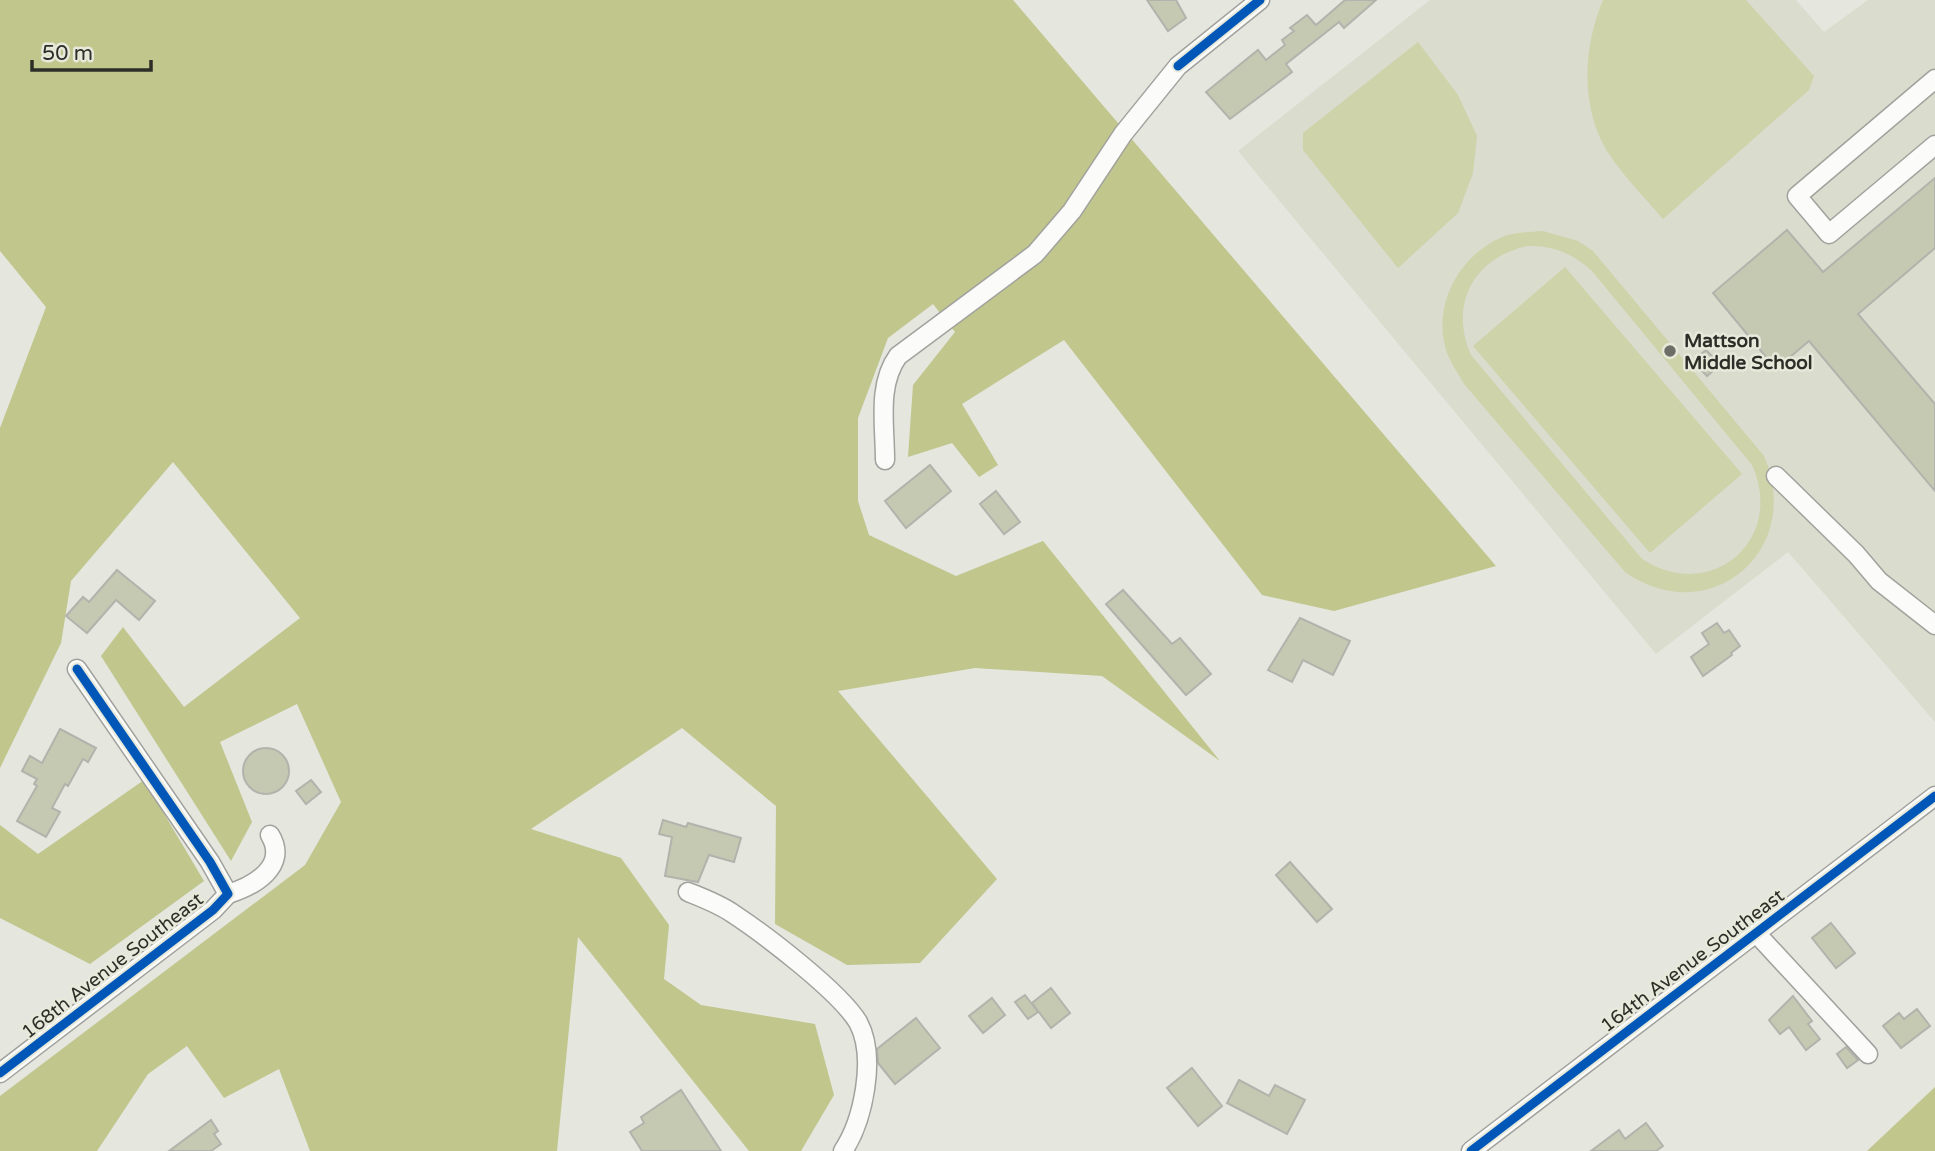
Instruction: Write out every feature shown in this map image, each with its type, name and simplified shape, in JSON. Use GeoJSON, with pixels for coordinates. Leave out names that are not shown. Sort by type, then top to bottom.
{"type":"FeatureCollection","features":[{"type":"Feature","properties":{"kind":"street"},"geometry":{"type":"LineString","coordinates":[[885,460],[884,394],[889,368],[898,355],[1035,254],[1072,211],[1123,134],[1178,66],[1240,6],[1261,0]]}},
{"type":"Feature","properties":{"kind":"street"},"geometry":{"type":"LineString","coordinates":[[1935,79],[1797,196],[1829,234],[1935,145]]}},
{"type":"Feature","properties":{"kind":"street"},"geometry":{"type":"LineString","coordinates":[[1776,476],[1856,554],[1879,581],[1935,625]]}},
{"type":"Feature","properties":{"kind":"street","name":"168th Avenue Southeast"},"geometry":{"type":"LineString","coordinates":[[0,1073],[213,910],[228,894],[209,862],[77,670]]}},
{"type":"Feature","properties":{"kind":"street","name":"164th Avenue Southeast"},"geometry":{"type":"LineString","coordinates":[[1471,1151],[1935,796]]}},
{"type":"Feature","properties":{"kind":"street"},"geometry":{"type":"LineString","coordinates":[[228,894],[257,882],[268,871],[276,858],[276,845],[270,835]]}},
{"type":"Feature","properties":{"kind":"street"},"geometry":{"type":"LineString","coordinates":[[688,892],[731,911],[836,994],[859,1024],[866,1058],[863,1100],[856,1131],[843,1151]]}},
{"type":"Feature","properties":{"kind":"street"},"geometry":{"type":"LineString","coordinates":[[1756,933],[1868,1054]]}},
{"type":"Feature","properties":{"kind":"shaded area","name":"Mattson Middle School"},"geometry":{"type":"Polygon","coordinates":[[[1430,0],[1796,0],[1824,32],[1868,0],[1935,0],[1935,722],[1788,552],[1656,654],[1238,151],[1430,0]]]}},
{"type":"Feature","properties":{"kind":"green space"},"geometry":{"type":"Polygon","coordinates":[[[0,0],[1013,0],[1496,566],[1334,611],[1262,595],[1064,340],[962,404],[998,465],[979,477],[952,443],[908,457],[913,385],[955,332],[933,304],[888,338],[858,418],[858,501],[869,535],[956,576],[1043,541],[1220,761],[1102,676],[975,668],[838,691],[997,879],[920,963],[847,965],[775,924],[776,806],[682,728],[531,829],[621,858],[669,925],[664,979],[701,1005],[815,1024],[834,1095],[801,1151],[749,1151],[578,937],[557,1151],[310,1151],[279,1069],[224,1098],[187,1046],[148,1074],[97,1151],[0,1151],[0,1096],[305,865],[341,802],[297,704],[220,742],[252,822],[231,861],[101,656],[123,627],[184,707],[300,618],[173,462],[71,581],[61,643],[0,768],[0,428],[46,307],[0,251],[0,0]]]}},
{"type":"Feature","properties":{"kind":"green space"},"geometry":{"type":"Polygon","coordinates":[[[1603,0],[1746,0],[1814,76],[1809,90],[1663,219],[1610,155],[1593,117],[1588,83],[1589,49],[1603,0]]]}},
{"type":"Feature","properties":{"kind":"green space"},"geometry":{"type":"Polygon","coordinates":[[[1418,42],[1458,95],[1477,136],[1473,173],[1458,213],[1398,268],[1303,150],[1303,133],[1418,42]]]}},
{"type":"Feature","properties":{"kind":"green space"},"geometry":{"type":"Polygon","coordinates":[[[1543,231],[1578,241],[1593,251],[1764,456],[1773,491],[1771,522],[1760,550],[1741,572],[1717,586],[1688,592],[1657,588],[1625,572],[1464,384],[1450,359],[1443,332],[1443,315],[1447,298],[1463,267],[1475,254],[1505,236],[1543,231]],[[1527,246],[1492,261],[1470,286],[1463,319],[1471,355],[1642,559],[1668,571],[1693,574],[1716,569],[1736,557],[1750,540],[1759,518],[1760,492],[1752,465],[1592,271],[1562,251],[1527,246]]]}},
{"type":"Feature","properties":{"kind":"green space"},"geometry":{"type":"Polygon","coordinates":[[[1565,267],[1742,474],[1650,553],[1473,346],[1565,267]]]}},
{"type":"Feature","properties":{"kind":"green space"},"geometry":{"type":"Polygon","coordinates":[[[144,780],[204,881],[90,964],[0,918],[0,825],[38,854],[144,780]]]}},
{"type":"Feature","properties":{"kind":"green space"},"geometry":{"type":"Polygon","coordinates":[[[1935,1087],[1935,1151],[1867,1151],[1935,1087]]]}},
{"type":"Feature","properties":{"kind":"building"},"geometry":{"type":"Polygon","coordinates":[[[1147,0],[1176,0],[1186,18],[1168,31],[1147,0]]]}},
{"type":"Feature","properties":{"kind":"building"},"geometry":{"type":"Polygon","coordinates":[[[1345,0],[1376,0],[1344,28],[1339,22],[1286,64],[1292,72],[1230,119],[1206,92],[1258,50],[1266,60],[1285,45],[1282,40],[1294,31],[1290,28],[1307,15],[1316,25],[1345,0]]]}},
{"type":"Feature","properties":{"kind":"building"},"geometry":{"type":"Polygon","coordinates":[[[1935,178],[1935,248],[1858,314],[1935,404],[1935,491],[1809,341],[1776,369],[1713,293],[1787,230],[1823,272],[1935,178]]]}},
{"type":"Feature","properties":{"kind":"building"},"geometry":{"type":"Polygon","coordinates":[[[1706,350],[1720,365],[1707,376],[1693,361],[1706,350]]]}},
{"type":"Feature","properties":{"kind":"building"},"geometry":{"type":"Polygon","coordinates":[[[930,465],[951,491],[906,528],[885,501],[930,465]]]}},
{"type":"Feature","properties":{"kind":"building"},"geometry":{"type":"Polygon","coordinates":[[[996,491],[1020,522],[1004,534],[980,504],[996,491]]]}},
{"type":"Feature","properties":{"kind":"building"},"geometry":{"type":"Polygon","coordinates":[[[117,570],[155,601],[139,620],[116,600],[87,633],[66,616],[83,597],[89,602],[117,570]]]}},
{"type":"Feature","properties":{"kind":"building"},"geometry":{"type":"Polygon","coordinates":[[[1123,590],[1172,644],[1180,638],[1211,674],[1186,695],[1106,604],[1123,590]]]}},
{"type":"Feature","properties":{"kind":"building"},"geometry":{"type":"Polygon","coordinates":[[[1300,618],[1350,641],[1333,675],[1303,660],[1292,682],[1268,670],[1300,618]]]}},
{"type":"Feature","properties":{"kind":"building"},"geometry":{"type":"Polygon","coordinates":[[[1717,623],[1724,633],[1729,630],[1740,646],[1703,676],[1691,657],[1709,644],[1702,633],[1717,623]]]}},
{"type":"Feature","properties":{"kind":"building"},"geometry":{"type":"Polygon","coordinates":[[[60,729],[96,748],[88,762],[83,759],[68,786],[65,784],[52,808],[60,812],[46,837],[17,821],[37,786],[34,784],[37,779],[22,771],[30,756],[42,763],[60,729]]]}},
{"type":"Feature","properties":{"kind":"building"},"geometry":{"type":"Polygon","coordinates":[[[266,748],[282,755],[289,771],[282,787],[266,794],[250,787],[243,771],[250,755],[266,748]]]}},
{"type":"Feature","properties":{"kind":"building"},"geometry":{"type":"Polygon","coordinates":[[[311,780],[321,792],[306,804],[296,791],[311,780]]]}},
{"type":"Feature","properties":{"kind":"building"},"geometry":{"type":"Polygon","coordinates":[[[663,820],[686,827],[688,823],[741,838],[734,862],[709,855],[698,882],[665,876],[672,837],[659,834],[663,820]]]}},
{"type":"Feature","properties":{"kind":"building"},"geometry":{"type":"Polygon","coordinates":[[[1290,862],[1332,909],[1317,922],[1276,875],[1290,862]]]}},
{"type":"Feature","properties":{"kind":"building"},"geometry":{"type":"Polygon","coordinates":[[[1831,923],[1855,953],[1836,968],[1812,938],[1831,923]]]}},
{"type":"Feature","properties":{"kind":"building"},"geometry":{"type":"Polygon","coordinates":[[[1051,988],[1070,1013],[1051,1028],[1032,1003],[1051,988]]]}},
{"type":"Feature","properties":{"kind":"building"},"geometry":{"type":"Polygon","coordinates":[[[1025,995],[1038,1012],[1028,1019],[1015,1002],[1025,995]]]}},
{"type":"Feature","properties":{"kind":"building"},"geometry":{"type":"Polygon","coordinates":[[[1793,996],[1812,1021],[1808,1024],[1820,1039],[1806,1050],[1789,1027],[1780,1034],[1769,1020],[1793,996]]]}},
{"type":"Feature","properties":{"kind":"building"},"geometry":{"type":"Polygon","coordinates":[[[992,998],[1005,1015],[983,1033],[969,1016],[992,998]]]}},
{"type":"Feature","properties":{"kind":"building"},"geometry":{"type":"Polygon","coordinates":[[[1917,1009],[1930,1026],[1901,1048],[1883,1026],[1899,1013],[1904,1019],[1917,1009]]]}},
{"type":"Feature","properties":{"kind":"building"},"geometry":{"type":"Polygon","coordinates":[[[916,1018],[940,1048],[895,1084],[878,1063],[877,1049],[916,1018]]]}},
{"type":"Feature","properties":{"kind":"building"},"geometry":{"type":"Polygon","coordinates":[[[1846,1047],[1858,1060],[1847,1068],[1837,1054],[1846,1047]]]}},
{"type":"Feature","properties":{"kind":"building"},"geometry":{"type":"Polygon","coordinates":[[[1192,1068],[1222,1106],[1198,1126],[1167,1088],[1192,1068]]]}},
{"type":"Feature","properties":{"kind":"building"},"geometry":{"type":"Polygon","coordinates":[[[1239,1080],[1269,1096],[1275,1085],[1305,1100],[1287,1134],[1227,1103],[1239,1080]]]}},
{"type":"Feature","properties":{"kind":"building"},"geometry":{"type":"Polygon","coordinates":[[[681,1090],[721,1151],[642,1151],[630,1132],[644,1123],[641,1117],[681,1090]]]}},
{"type":"Feature","properties":{"kind":"building"},"geometry":{"type":"Polygon","coordinates":[[[211,1120],[218,1131],[214,1134],[221,1144],[211,1151],[169,1151],[211,1120]]]}},
{"type":"Feature","properties":{"kind":"building"},"geometry":{"type":"Polygon","coordinates":[[[1646,1123],[1663,1146],[1656,1151],[1591,1151],[1619,1130],[1625,1139],[1646,1123]]]}},
{"type":"Feature","properties":{"kind":"cycle path"},"geometry":{"type":"LineString","coordinates":[[1178,66],[1260,0]]}},
{"type":"Feature","properties":{"kind":"cycle path"},"geometry":{"type":"LineString","coordinates":[[0,1073],[213,910],[228,894],[210,862],[77,669]]}},
{"type":"Feature","properties":{"kind":"cycle path"},"geometry":{"type":"LineString","coordinates":[[1471,1151],[1935,796]]}},
{"type":"Feature","properties":{"kind":"place","name":"Mattson Middle School"},"geometry":{"type":"Point","coordinates":[1670,351]}}]}
